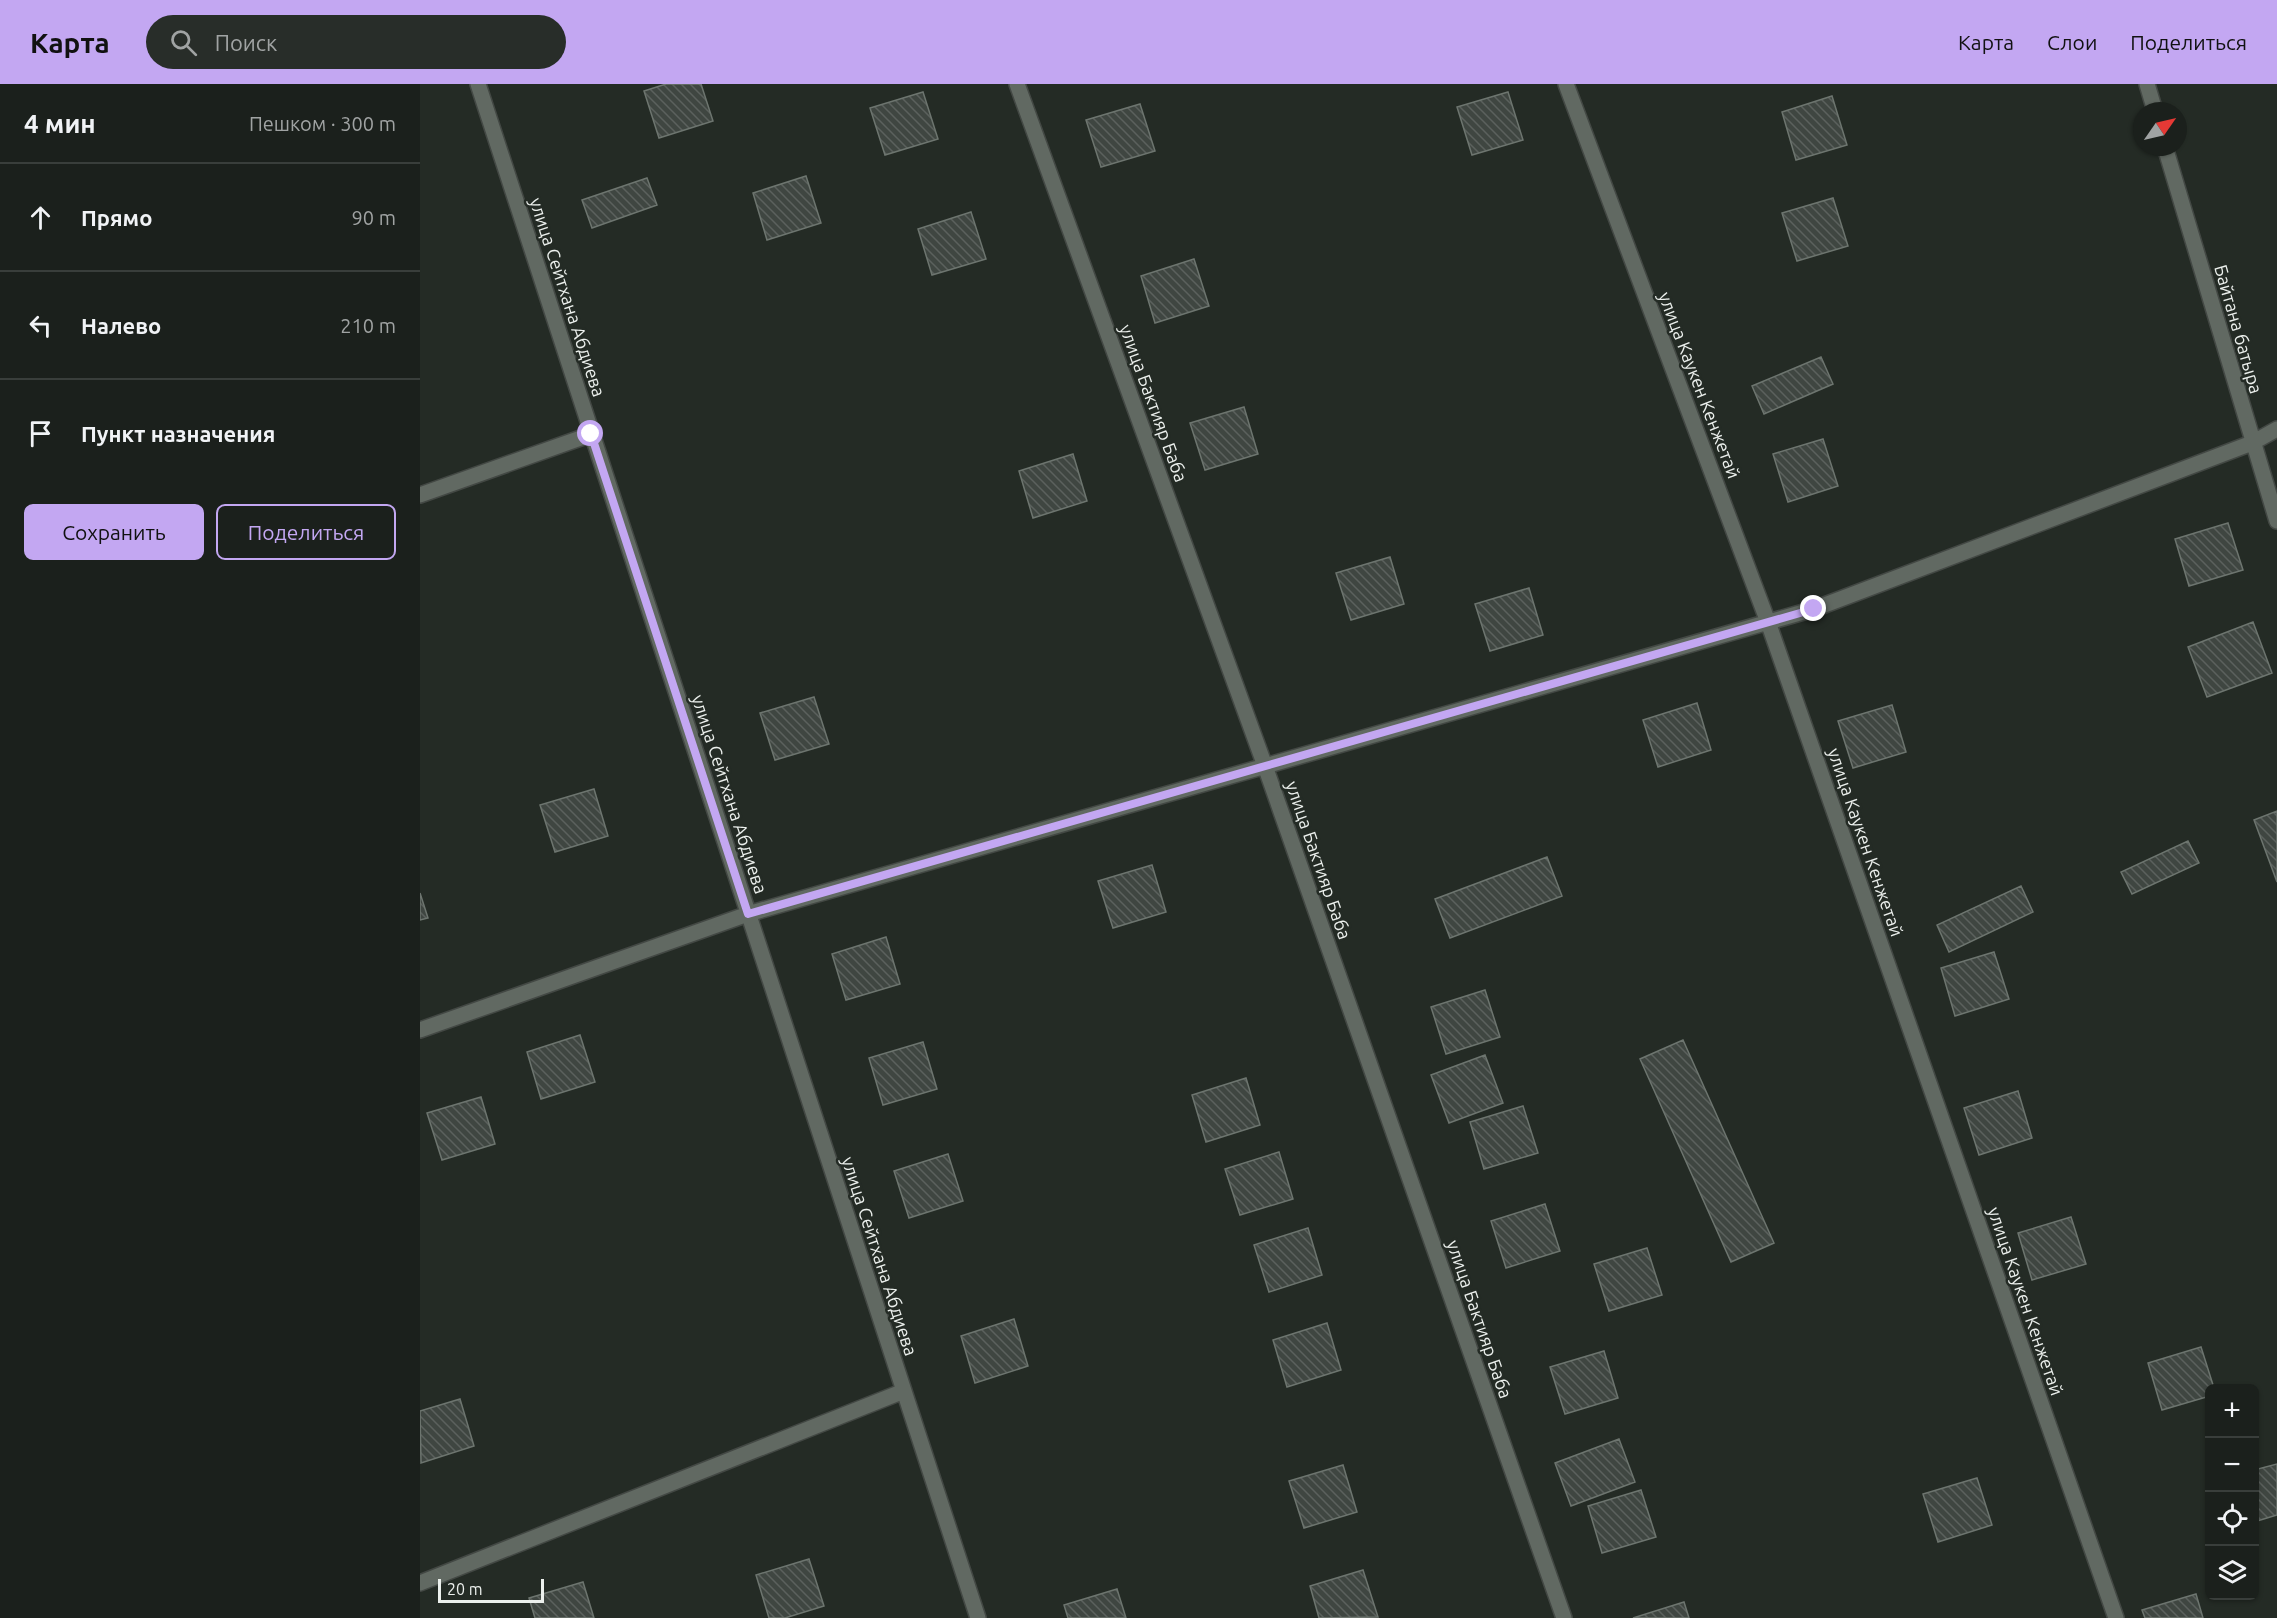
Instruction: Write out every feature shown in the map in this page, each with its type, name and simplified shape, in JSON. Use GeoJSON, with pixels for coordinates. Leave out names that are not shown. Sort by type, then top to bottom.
{"type":"FeatureCollection","features":[{"type":"Feature","properties":{"kind":"street","name":"улица Сейтхана Абдиева"},"geometry":{"type":"LineString","coordinates":[[478,84],[978,1618]]}},
{"type":"Feature","properties":{"kind":"street","name":"улица Бактияр Баба"},"geometry":{"type":"LineString","coordinates":[[1017,84],[1265,766],[1564,1618]]}},
{"type":"Feature","properties":{"kind":"street","name":"улица Каукен Кенжетай"},"geometry":{"type":"LineString","coordinates":[[1566,84],[1768,622],[2116,1618]]}},
{"type":"Feature","properties":{"kind":"street"},"geometry":{"type":"LineString","coordinates":[[2147,84],[2152,102]]}},
{"type":"Feature","properties":{"kind":"street","name":"Байтана батыра"},"geometry":{"type":"LineString","coordinates":[[2168,156],[2277,522]]}},
{"type":"Feature","properties":{"kind":"street"},"geometry":{"type":"LineString","coordinates":[[420,1030],[748,914],[1814,609],[2252,442],[2277,429]]}},
{"type":"Feature","properties":{"kind":"street"},"geometry":{"type":"LineString","coordinates":[[420,495],[591,434]]}},
{"type":"Feature","properties":{"kind":"street"},"geometry":{"type":"LineString","coordinates":[[420,1583],[904,1391]]}},
{"type":"Feature","properties":{"kind":"building"},"geometry":{"type":"Polygon","coordinates":[[[666,84],[701,84],[713,121],[659,138],[644,91],[666,84]]]}},
{"type":"Feature","properties":{"kind":"building"},"geometry":{"type":"Polygon","coordinates":[[[923,92],[938,139],[885,155],[870,108],[923,92]]]}},
{"type":"Feature","properties":{"kind":"building"},"geometry":{"type":"Polygon","coordinates":[[[1508,92],[1523,140],[1472,155],[1457,107],[1508,92]]]}},
{"type":"Feature","properties":{"kind":"building"},"geometry":{"type":"Polygon","coordinates":[[[1832,96],[1847,145],[1796,160],[1782,112],[1832,96]]]}},
{"type":"Feature","properties":{"kind":"building"},"geometry":{"type":"Polygon","coordinates":[[[1140,104],[1155,151],[1101,167],[1086,120],[1140,104]]]}},
{"type":"Feature","properties":{"kind":"building"},"geometry":{"type":"Polygon","coordinates":[[[806,176],[821,223],[767,240],[753,193],[806,176]]]}},
{"type":"Feature","properties":{"kind":"building"},"geometry":{"type":"Polygon","coordinates":[[[647,178],[657,205],[592,228],[582,200],[647,178]]]}},
{"type":"Feature","properties":{"kind":"building"},"geometry":{"type":"Polygon","coordinates":[[[1833,198],[1848,246],[1797,261],[1782,213],[1833,198]]]}},
{"type":"Feature","properties":{"kind":"building"},"geometry":{"type":"Polygon","coordinates":[[[971,212],[986,259],[932,275],[918,229],[971,212]]]}},
{"type":"Feature","properties":{"kind":"building"},"geometry":{"type":"Polygon","coordinates":[[[1194,259],[1209,306],[1155,323],[1141,276],[1194,259]]]}},
{"type":"Feature","properties":{"kind":"building"},"geometry":{"type":"Polygon","coordinates":[[[1821,357],[1833,384],[1764,414],[1752,386],[1821,357]]]}},
{"type":"Feature","properties":{"kind":"building"},"geometry":{"type":"Polygon","coordinates":[[[1244,407],[1258,454],[1205,470],[1190,423],[1244,407]]]}},
{"type":"Feature","properties":{"kind":"building"},"geometry":{"type":"Polygon","coordinates":[[[1823,439],[1838,486],[1788,502],[1773,454],[1823,439]]]}},
{"type":"Feature","properties":{"kind":"building"},"geometry":{"type":"Polygon","coordinates":[[[1073,454],[1087,501],[1033,518],[1019,471],[1073,454]]]}},
{"type":"Feature","properties":{"kind":"building"},"geometry":{"type":"Polygon","coordinates":[[[2228,523],[2243,570],[2189,586],[2175,539],[2228,523]]]}},
{"type":"Feature","properties":{"kind":"building"},"geometry":{"type":"Polygon","coordinates":[[[1390,557],[1404,604],[1351,620],[1336,573],[1390,557]]]}},
{"type":"Feature","properties":{"kind":"building"},"geometry":{"type":"Polygon","coordinates":[[[1529,588],[1543,635],[1490,651],[1475,604],[1529,588]]]}},
{"type":"Feature","properties":{"kind":"building"},"geometry":{"type":"Polygon","coordinates":[[[2253,622],[2272,673],[2207,697],[2188,647],[2253,622]]]}},
{"type":"Feature","properties":{"kind":"building"},"geometry":{"type":"Polygon","coordinates":[[[814,697],[829,744],[775,760],[760,713],[814,697]]]}},
{"type":"Feature","properties":{"kind":"building"},"geometry":{"type":"Polygon","coordinates":[[[1697,703],[1711,750],[1658,767],[1643,720],[1697,703]]]}},
{"type":"Feature","properties":{"kind":"building"},"geometry":{"type":"Polygon","coordinates":[[[1892,705],[1906,752],[1853,768],[1838,721],[1892,705]]]}},
{"type":"Feature","properties":{"kind":"building"},"geometry":{"type":"Polygon","coordinates":[[[594,789],[608,836],[555,852],[540,805],[594,789]]]}},
{"type":"Feature","properties":{"kind":"building"},"geometry":{"type":"Polygon","coordinates":[[[2277,811],[2277,882],[2254,820],[2277,811]]]}},
{"type":"Feature","properties":{"kind":"building"},"geometry":{"type":"Polygon","coordinates":[[[2188,841],[2199,863],[2132,894],[2121,872],[2188,841]]]}},
{"type":"Feature","properties":{"kind":"building"},"geometry":{"type":"Polygon","coordinates":[[[1547,857],[1562,896],[1450,938],[1435,899],[1547,857]]]}},
{"type":"Feature","properties":{"kind":"building"},"geometry":{"type":"Polygon","coordinates":[[[1152,865],[1166,912],[1113,928],[1098,881],[1152,865]]]}},
{"type":"Feature","properties":{"kind":"building"},"geometry":{"type":"Polygon","coordinates":[[[2021,886],[2033,912],[1949,952],[1937,925],[2021,886]]]}},
{"type":"Feature","properties":{"kind":"building"},"geometry":{"type":"Polygon","coordinates":[[[420,893],[428,918],[420,920],[420,893]]]}},
{"type":"Feature","properties":{"kind":"building"},"geometry":{"type":"Polygon","coordinates":[[[886,937],[900,984],[846,1000],[832,954],[886,937]]]}},
{"type":"Feature","properties":{"kind":"building"},"geometry":{"type":"Polygon","coordinates":[[[1994,952],[2009,999],[1955,1016],[1941,968],[1994,952]]]}},
{"type":"Feature","properties":{"kind":"building"},"geometry":{"type":"Polygon","coordinates":[[[1485,990],[1500,1037],[1446,1054],[1431,1007],[1485,990]]]}},
{"type":"Feature","properties":{"kind":"building"},"geometry":{"type":"Polygon","coordinates":[[[580,1035],[595,1082],[541,1099],[527,1052],[580,1035]]]}},
{"type":"Feature","properties":{"kind":"building"},"geometry":{"type":"Polygon","coordinates":[[[1683,1040],[1774,1243],[1731,1262],[1640,1059],[1683,1040]]]}},
{"type":"Feature","properties":{"kind":"building"},"geometry":{"type":"Polygon","coordinates":[[[923,1042],[937,1089],[883,1105],[869,1058],[923,1042]]]}},
{"type":"Feature","properties":{"kind":"building"},"geometry":{"type":"Polygon","coordinates":[[[1485,1055],[1503,1103],[1449,1123],[1431,1075],[1485,1055]]]}},
{"type":"Feature","properties":{"kind":"building"},"geometry":{"type":"Polygon","coordinates":[[[1246,1078],[1260,1125],[1206,1142],[1192,1095],[1246,1078]]]}},
{"type":"Feature","properties":{"kind":"building"},"geometry":{"type":"Polygon","coordinates":[[[2018,1091],[2032,1138],[1979,1155],[1964,1108],[2018,1091]]]}},
{"type":"Feature","properties":{"kind":"building"},"geometry":{"type":"Polygon","coordinates":[[[481,1097],[495,1144],[442,1160],[427,1113],[481,1097]]]}},
{"type":"Feature","properties":{"kind":"building"},"geometry":{"type":"Polygon","coordinates":[[[1523,1106],[1538,1153],[1484,1169],[1470,1122],[1523,1106]]]}},
{"type":"Feature","properties":{"kind":"building"},"geometry":{"type":"Polygon","coordinates":[[[1279,1152],[1293,1199],[1240,1215],[1225,1169],[1279,1152]]]}},
{"type":"Feature","properties":{"kind":"building"},"geometry":{"type":"Polygon","coordinates":[[[948,1154],[963,1201],[909,1218],[894,1171],[948,1154]]]}},
{"type":"Feature","properties":{"kind":"building"},"geometry":{"type":"Polygon","coordinates":[[[1545,1204],[1560,1251],[1506,1268],[1491,1221],[1545,1204]]]}},
{"type":"Feature","properties":{"kind":"building"},"geometry":{"type":"Polygon","coordinates":[[[2071,1217],[2086,1264],[2032,1280],[2018,1233],[2071,1217]]]}},
{"type":"Feature","properties":{"kind":"building"},"geometry":{"type":"Polygon","coordinates":[[[1308,1228],[1322,1275],[1269,1292],[1254,1245],[1308,1228]]]}},
{"type":"Feature","properties":{"kind":"building"},"geometry":{"type":"Polygon","coordinates":[[[1647,1248],[1662,1295],[1609,1311],[1594,1264],[1647,1248]]]}},
{"type":"Feature","properties":{"kind":"building"},"geometry":{"type":"Polygon","coordinates":[[[1014,1319],[1028,1366],[975,1383],[961,1336],[1014,1319]]]}},
{"type":"Feature","properties":{"kind":"building"},"geometry":{"type":"Polygon","coordinates":[[[1327,1323],[1341,1370],[1287,1387],[1273,1340],[1327,1323]]]}},
{"type":"Feature","properties":{"kind":"building"},"geometry":{"type":"Polygon","coordinates":[[[2201,1347],[2213,1384],[2205,1384],[2205,1397],[2162,1410],[2148,1363],[2201,1347]]]}},
{"type":"Feature","properties":{"kind":"building"},"geometry":{"type":"Polygon","coordinates":[[[1604,1351],[1618,1398],[1565,1414],[1550,1367],[1604,1351]]]}},
{"type":"Feature","properties":{"kind":"building"},"geometry":{"type":"Polygon","coordinates":[[[460,1399],[474,1446],[421,1463],[420,1411],[460,1399]]]}},
{"type":"Feature","properties":{"kind":"building"},"geometry":{"type":"Polygon","coordinates":[[[1619,1439],[1635,1482],[1571,1506],[1555,1463],[1619,1439]]]}},
{"type":"Feature","properties":{"kind":"building"},"geometry":{"type":"Polygon","coordinates":[[[2277,1464],[2277,1515],[2259,1520],[2259,1492],[2259,1469],[2277,1464]]]}},
{"type":"Feature","properties":{"kind":"building"},"geometry":{"type":"Polygon","coordinates":[[[1343,1465],[1357,1512],[1304,1528],[1289,1481],[1343,1465]]]}},
{"type":"Feature","properties":{"kind":"building"},"geometry":{"type":"Polygon","coordinates":[[[1977,1478],[1992,1525],[1938,1542],[1923,1494],[1977,1478]]]}},
{"type":"Feature","properties":{"kind":"building"},"geometry":{"type":"Polygon","coordinates":[[[1641,1490],[1656,1537],[1602,1553],[1588,1506],[1641,1490]]]}},
{"type":"Feature","properties":{"kind":"building"},"geometry":{"type":"Polygon","coordinates":[[[809,1559],[824,1606],[785,1618],[769,1618],[756,1575],[809,1559]]]}},
{"type":"Feature","properties":{"kind":"building"},"geometry":{"type":"Polygon","coordinates":[[[1363,1570],[1378,1617],[1319,1618],[1310,1586],[1363,1570]]]}},
{"type":"Feature","properties":{"kind":"building"},"geometry":{"type":"Polygon","coordinates":[[[583,1582],[594,1618],[535,1618],[529,1598],[583,1582]]]}},
{"type":"Feature","properties":{"kind":"building"},"geometry":{"type":"Polygon","coordinates":[[[1117,1589],[1126,1618],[1068,1618],[1064,1605],[1117,1589]]]}},
{"type":"Feature","properties":{"kind":"building"},"geometry":{"type":"Polygon","coordinates":[[[2196,1594],[2203,1618],[2145,1618],[2142,1610],[2196,1594]]]}},
{"type":"Feature","properties":{"kind":"building"},"geometry":{"type":"Polygon","coordinates":[[[1684,1602],[1689,1618],[1633,1618],[1684,1602]]]}},
{"type":"Feature","properties":{"kind":"route"},"geometry":{"type":"LineString","coordinates":[[591,434],[748,914],[1814,609]]}}]}
